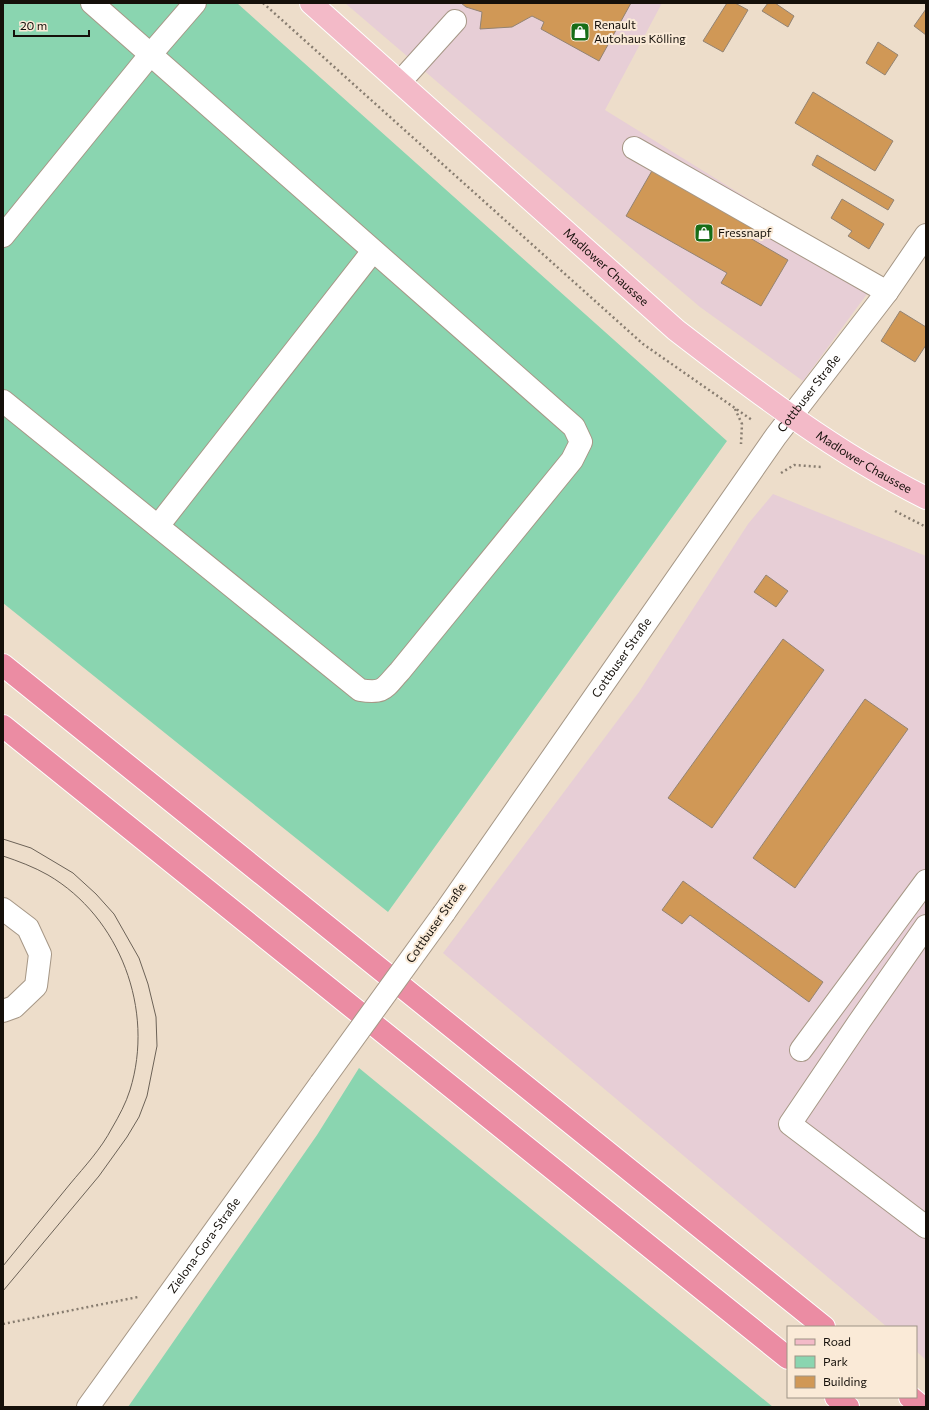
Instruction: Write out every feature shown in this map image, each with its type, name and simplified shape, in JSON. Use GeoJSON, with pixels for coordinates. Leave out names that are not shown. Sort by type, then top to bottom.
{"type":"FeatureCollection","features":[{"type":"Feature","properties":{"kind":"highway"},"geometry":{"type":"LineString","coordinates":[[3,665],[823,1326]]}},
{"type":"Feature","properties":{"kind":"highway"},"geometry":{"type":"LineString","coordinates":[[3,726],[787,1357]]}},
{"type":"Feature","properties":{"kind":"highway"},"geometry":{"type":"LineString","coordinates":[[837,1398],[848,1407]]}},
{"type":"Feature","properties":{"kind":"highway"},"geometry":{"type":"LineString","coordinates":[[911,1398],[922,1407]]}},
{"type":"Feature","properties":{"kind":"main road","name":"Madlower Chaussee"},"geometry":{"type":"LineString","coordinates":[[311,3],[676,330],[847,454],[926,498]]}},
{"type":"Feature","properties":{"kind":"street"},"geometry":{"type":"LineString","coordinates":[[3,401],[360,690],[375,692],[383,689],[400,671],[572,460],[581,442],[574,427],[92,3]]}},
{"type":"Feature","properties":{"kind":"street"},"geometry":{"type":"LineString","coordinates":[[3,236],[150,55],[195,3]]}},
{"type":"Feature","properties":{"kind":"street"},"geometry":{"type":"LineString","coordinates":[[400,82],[455,21]]}},
{"type":"Feature","properties":{"kind":"street"},"geometry":{"type":"LineString","coordinates":[[634,148],[887,292]]}},
{"type":"Feature","properties":{"kind":"street","name":"Cottbuser Straße"},"geometry":{"type":"LineString","coordinates":[[321,1083],[444,913],[776,436],[887,292],[926,235]]}},
{"type":"Feature","properties":{"kind":"street"},"geometry":{"type":"LineString","coordinates":[[158,526],[373,251]]}},
{"type":"Feature","properties":{"kind":"street"},"geometry":{"type":"LineString","coordinates":[[801,1050],[926,881]]}},
{"type":"Feature","properties":{"kind":"street"},"geometry":{"type":"LineString","coordinates":[[3,909],[28,928],[40,954],[36,986],[14,1008],[3,1011]]}},
{"type":"Feature","properties":{"kind":"street"},"geometry":{"type":"LineString","coordinates":[[926,926],[790,1124],[894,1201],[926,1227]]}},
{"type":"Feature","properties":{"kind":"street","name":"Zielona-Gora-Straße"},"geometry":{"type":"LineString","coordinates":[[88,1407],[321,1083]]}},
{"type":"Feature","properties":{"kind":"path"},"geometry":{"type":"LineString","coordinates":[[263,3],[643,344],[776,436]]}},
{"type":"Feature","properties":{"kind":"path"},"geometry":{"type":"LineString","coordinates":[[3,1324],[145,1295],[169,1296]]}},
{"type":"Feature","properties":{"kind":"shaded area"},"geometry":{"type":"Polygon","coordinates":[[[345,3],[662,3],[605,110],[878,279],[803,381],[700,307],[345,3]]]}},
{"type":"Feature","properties":{"kind":"shaded area"},"geometry":{"type":"Polygon","coordinates":[[[773,494],[926,556],[926,1360],[917,1352],[917,1326],[886,1326],[443,953],[639,692],[748,524],[773,494]]]}},
{"type":"Feature","properties":{"kind":"green space"},"geometry":{"type":"Polygon","coordinates":[[[3,3],[237,3],[727,441],[388,912],[3,603],[3,3]]]}},
{"type":"Feature","properties":{"kind":"green space"},"geometry":{"type":"Polygon","coordinates":[[[359,1068],[773,1407],[128,1407],[317,1135],[359,1068]]]}},
{"type":"Feature","properties":{"kind":"building","name":"Renault Autohaus Kölling"},"geometry":{"type":"Polygon","coordinates":[[[461,3],[631,3],[599,61],[541,29],[544,22],[532,16],[512,27],[480,29],[482,12],[466,7],[461,3]]]}},
{"type":"Feature","properties":{"kind":"building"},"geometry":{"type":"Polygon","coordinates":[[[727,3],[735,3],[748,10],[723,52],[703,41],[727,3]]]}},
{"type":"Feature","properties":{"kind":"building"},"geometry":{"type":"Polygon","coordinates":[[[768,3],[775,3],[794,16],[788,27],[762,11],[768,3]]]}},
{"type":"Feature","properties":{"kind":"building"},"geometry":{"type":"Polygon","coordinates":[[[926,9],[926,35],[914,26],[926,9]]]}},
{"type":"Feature","properties":{"kind":"building"},"geometry":{"type":"Polygon","coordinates":[[[878,42],[898,55],[885,75],[866,63],[878,42]]]}},
{"type":"Feature","properties":{"kind":"building"},"geometry":{"type":"Polygon","coordinates":[[[813,92],[893,141],[875,171],[795,123],[813,92]]]}},
{"type":"Feature","properties":{"kind":"building"},"geometry":{"type":"Polygon","coordinates":[[[817,155],[894,200],[888,210],[812,165],[817,155]]]}},
{"type":"Feature","properties":{"kind":"building","name":"Fressnapf"},"geometry":{"type":"Polygon","coordinates":[[[653,169],[755,228],[750,238],[788,260],[761,306],[721,283],[727,273],[626,216],[653,169]]]}},
{"type":"Feature","properties":{"kind":"building"},"geometry":{"type":"Polygon","coordinates":[[[842,199],[884,224],[869,249],[848,236],[852,231],[831,218],[842,199]]]}},
{"type":"Feature","properties":{"kind":"building"},"geometry":{"type":"Polygon","coordinates":[[[900,311],[926,327],[926,345],[915,362],[881,341],[900,311]]]}},
{"type":"Feature","properties":{"kind":"building"},"geometry":{"type":"Polygon","coordinates":[[[766,575],[788,591],[776,607],[754,592],[766,575]]]}},
{"type":"Feature","properties":{"kind":"building"},"geometry":{"type":"Polygon","coordinates":[[[783,639],[824,670],[712,828],[668,798],[783,639]]]}},
{"type":"Feature","properties":{"kind":"building"},"geometry":{"type":"Polygon","coordinates":[[[865,699],[908,729],[795,888],[753,858],[865,699]]]}},
{"type":"Feature","properties":{"kind":"building"},"geometry":{"type":"Polygon","coordinates":[[[683,881],[823,982],[809,1002],[690,915],[682,924],[662,910],[683,881]]]}},
{"type":"Feature","properties":{"kind":"tram line"},"geometry":{"type":"LineString","coordinates":[[3,839],[31,848],[73,873],[96,894],[114,914],[139,958],[148,984],[156,1017],[157,1046],[147,1096],[139,1117],[127,1137],[99,1176],[3,1291]]}},
{"type":"Feature","properties":{"kind":"tram line"},"geometry":{"type":"LineString","coordinates":[[3,856],[26,864],[48,875],[73,893],[95,915],[112,940],[125,968],[134,998],[138,1029],[137,1060],[130,1090],[115,1123],[103,1143],[3,1266]]}},
{"type":"Feature","properties":{"kind":"place","name":"Renault Autohaus Kölling"},"geometry":{"type":"Point","coordinates":[580,32]}},
{"type":"Feature","properties":{"kind":"place","name":"Fressnapf"},"geometry":{"type":"Point","coordinates":[704,233]}}]}
